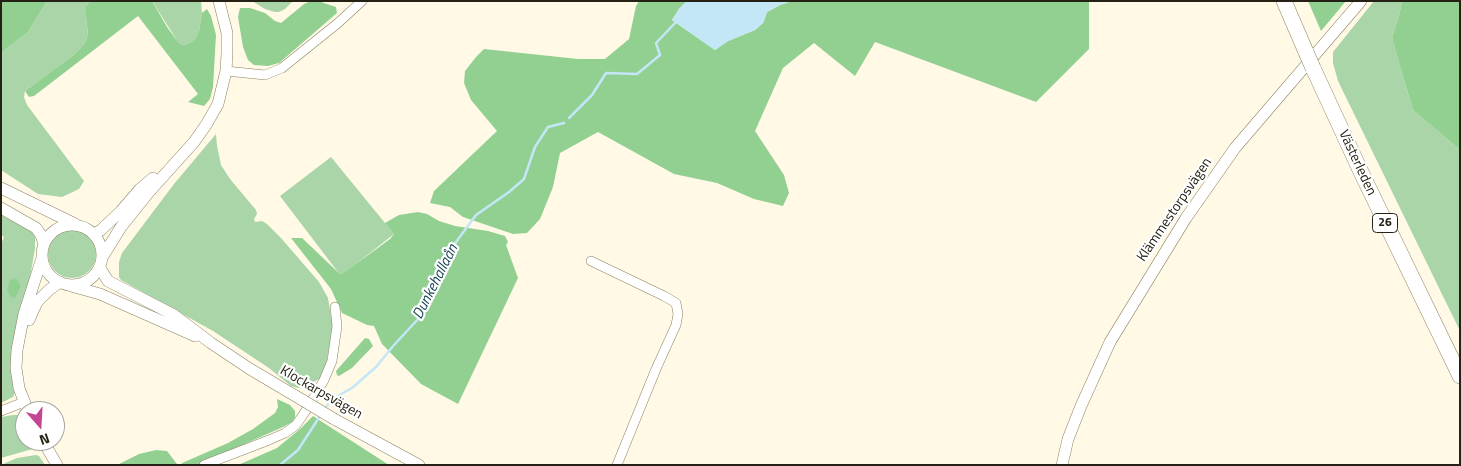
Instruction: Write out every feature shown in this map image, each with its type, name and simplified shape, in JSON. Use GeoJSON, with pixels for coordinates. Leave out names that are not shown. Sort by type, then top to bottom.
{"type":"FeatureCollection","features":[{"type":"Feature","properties":{"kind":"highway","name":"Västerleden"},"geometry":{"type":"LineString","coordinates":[[1284,1],[1353,137],[1460,357]]}},
{"type":"Feature","properties":{"kind":"highway","name":"Västerleden"},"geometry":{"type":"LineString","coordinates":[[1292,1],[1309,49]]}},
{"type":"Feature","properties":{"kind":"highway","name":"Västerleden"},"geometry":{"type":"LineString","coordinates":[[1316,64],[1370,192],[1460,376]]}},
{"type":"Feature","properties":{"kind":"street"},"geometry":{"type":"LineString","coordinates":[[19,388],[23,348],[29,318],[37,302],[49,290],[64,283],[78,284],[88,281],[93,276],[100,268],[103,256],[121,227],[149,192],[194,142],[218,104],[226,71],[227,33],[220,1]]}},
{"type":"Feature","properties":{"kind":"street"},"geometry":{"type":"LineString","coordinates":[[226,71],[265,75],[282,68],[362,1]]}},
{"type":"Feature","properties":{"kind":"street","name":"Klämmestorpsvägen"},"geometry":{"type":"LineString","coordinates":[[1062,465],[1068,439],[1110,342],[1186,218],[1235,148],[1361,1]]}},
{"type":"Feature","properties":{"kind":"street"},"geometry":{"type":"LineString","coordinates":[[94,234],[102,230],[140,189],[194,142]]}},
{"type":"Feature","properties":{"kind":"street"},"geometry":{"type":"LineString","coordinates":[[1,188],[86,228],[94,234],[101,244],[103,256]]}},
{"type":"Feature","properties":{"kind":"street"},"geometry":{"type":"LineString","coordinates":[[1,208],[36,228],[44,244]]}},
{"type":"Feature","properties":{"kind":"street"},"geometry":{"type":"LineString","coordinates":[[24,401],[19,388],[16,368],[17,350],[24,314],[42,258],[44,244],[50,234],[57,228],[65,225],[77,225]]}},
{"type":"Feature","properties":{"kind":"street"},"geometry":{"type":"LineString","coordinates":[[42,258],[48,272],[64,283],[100,294],[211,343]]}},
{"type":"Feature","properties":{"kind":"street"},"geometry":{"type":"LineString","coordinates":[[591,261],[664,296],[676,304],[678,314],[676,325],[617,465]]}},
{"type":"Feature","properties":{"kind":"street"},"geometry":{"type":"LineString","coordinates":[[100,268],[108,280],[174,315],[211,343]]}},
{"type":"Feature","properties":{"kind":"street"},"geometry":{"type":"LineString","coordinates":[[204,465],[269,440],[285,433],[296,425],[322,385],[332,361],[337,326],[334,307]]}},
{"type":"Feature","properties":{"kind":"street","name":"Klockarpsvägen"},"geometry":{"type":"LineString","coordinates":[[211,343],[250,369],[334,419],[419,465]]}},
{"type":"Feature","properties":{"kind":"street"},"geometry":{"type":"LineString","coordinates":[[1,411],[15,408]]}},
{"type":"Feature","properties":{"kind":"street"},"geometry":{"type":"LineString","coordinates":[[49,451],[57,465]]}},
{"type":"Feature","properties":{"kind":"green space"},"geometry":{"type":"Polygon","coordinates":[[[1,1],[47,1],[28,32],[1,53],[1,1]]]}},
{"type":"Feature","properties":{"kind":"green space"},"geometry":{"type":"Polygon","coordinates":[[[47,1],[90,1],[86,6],[88,34],[85,43],[76,53],[25,91],[24,97],[27,105],[84,181],[79,189],[62,197],[38,194],[1,170],[1,53],[28,32],[47,1]]]}},
{"type":"Feature","properties":{"kind":"green space"},"geometry":{"type":"Polygon","coordinates":[[[90,1],[152,1],[167,27],[178,42],[183,45],[195,39],[199,31],[202,13],[207,9],[216,35],[213,87],[210,99],[204,106],[188,102],[198,94],[138,16],[34,96],[29,97],[25,91],[76,53],[85,43],[88,34],[86,6],[90,1]]]}},
{"type":"Feature","properties":{"kind":"green space"},"geometry":{"type":"Polygon","coordinates":[[[152,1],[201,1],[202,13],[199,31],[195,39],[183,45],[178,42],[152,1]]]}},
{"type":"Feature","properties":{"kind":"green space"},"geometry":{"type":"Polygon","coordinates":[[[252,1],[293,1],[285,9],[275,12],[265,9],[252,1]]]}},
{"type":"Feature","properties":{"kind":"green space"},"geometry":{"type":"Polygon","coordinates":[[[318,1],[336,7],[337,13],[279,63],[268,66],[254,65],[248,60],[243,47],[238,17],[240,8],[250,8],[265,13],[281,23],[304,4],[318,1]]]}},
{"type":"Feature","properties":{"kind":"green space"},"geometry":{"type":"Polygon","coordinates":[[[639,1],[687,1],[672,20],[715,50],[728,41],[755,30],[763,23],[767,12],[792,1],[1089,1],[1089,49],[1036,102],[875,42],[855,76],[814,43],[783,68],[755,131],[784,175],[789,193],[783,206],[754,199],[717,183],[674,174],[598,132],[560,153],[553,187],[540,219],[527,233],[513,234],[463,217],[450,207],[430,203],[434,191],[497,131],[471,100],[464,83],[465,71],[484,49],[578,59],[605,59],[629,39],[636,6],[639,1]]]}},
{"type":"Feature","properties":{"kind":"green space"},"geometry":{"type":"Polygon","coordinates":[[[1308,1],[1346,1],[1321,31],[1308,1]]]}},
{"type":"Feature","properties":{"kind":"green space"},"geometry":{"type":"Polygon","coordinates":[[[1374,1],[1402,1],[1392,37],[1413,110],[1460,150],[1460,331],[1338,81],[1333,63],[1333,52],[1374,1]]]}},
{"type":"Feature","properties":{"kind":"green space"},"geometry":{"type":"Polygon","coordinates":[[[1402,1],[1460,1],[1460,150],[1413,110],[1392,37],[1402,1]]]}},
{"type":"Feature","properties":{"kind":"green space"},"geometry":{"type":"Polygon","coordinates":[[[216,134],[221,165],[256,210],[255,222],[262,221],[267,224],[281,238],[319,282],[328,298],[333,328],[326,365],[321,378],[304,387],[291,386],[269,368],[213,331],[121,280],[119,277],[119,262],[122,253],[174,184],[216,134]]]}},
{"type":"Feature","properties":{"kind":"green space"},"geometry":{"type":"Polygon","coordinates":[[[331,157],[394,234],[341,276],[280,196],[331,157]]]}},
{"type":"Feature","properties":{"kind":"green space"},"geometry":{"type":"Polygon","coordinates":[[[418,212],[455,226],[488,231],[505,236],[508,242],[506,245],[518,278],[458,404],[421,384],[382,344],[374,326],[367,325],[342,313],[331,289],[291,238],[302,238],[341,275],[390,239],[394,234],[385,223],[399,215],[418,212]]]}},
{"type":"Feature","properties":{"kind":"green space"},"geometry":{"type":"Polygon","coordinates":[[[1,213],[31,230],[35,237],[35,248],[27,295],[15,393],[13,397],[1,403],[1,243],[4,238],[1,233],[1,213]]]}},
{"type":"Feature","properties":{"kind":"green space"},"geometry":{"type":"Polygon","coordinates":[[[67,230],[77,230],[89,237],[96,249],[96,259],[89,271],[77,278],[67,278],[59,274],[52,267],[48,259],[48,249],[52,241],[59,234],[67,230]]]}},
{"type":"Feature","properties":{"kind":"green space"},"geometry":{"type":"Polygon","coordinates":[[[16,278],[21,286],[15,298],[11,297],[7,290],[10,280],[16,278]]]}},
{"type":"Feature","properties":{"kind":"green space"},"geometry":{"type":"Polygon","coordinates":[[[365,338],[369,339],[373,346],[352,368],[339,376],[337,375],[336,371],[365,338]]]}},
{"type":"Feature","properties":{"kind":"green space"},"geometry":{"type":"Polygon","coordinates":[[[277,399],[290,405],[295,411],[295,417],[292,422],[197,465],[181,465],[253,429],[275,413],[278,407],[277,399]]]}},
{"type":"Feature","properties":{"kind":"green space"},"geometry":{"type":"Polygon","coordinates":[[[15,415],[15,451],[26,451],[1,458],[1,417],[15,415]]]}},
{"type":"Feature","properties":{"kind":"green space"},"geometry":{"type":"Polygon","coordinates":[[[313,416],[389,465],[238,465],[277,448],[313,416]]]}},
{"type":"Feature","properties":{"kind":"green space"},"geometry":{"type":"Polygon","coordinates":[[[156,450],[167,451],[177,464],[117,465],[139,454],[156,450]]]}},
{"type":"Feature","properties":{"kind":"green space"},"geometry":{"type":"Polygon","coordinates":[[[39,456],[45,465],[1,465],[17,458],[39,456]]]}},
{"type":"Feature","properties":{"kind":"water"},"geometry":{"type":"Polygon","coordinates":[[[687,1],[792,1],[767,12],[763,23],[755,30],[728,41],[715,50],[672,20],[687,1]]]}},
{"type":"Feature","properties":{"kind":"waterway","name":"Dunkehallaån"},"geometry":{"type":"LineString","coordinates":[[569,118],[592,95],[606,73],[637,74],[660,55],[656,43],[676,22]]}},
{"type":"Feature","properties":{"kind":"waterway","name":"Dunkehallaån"},"geometry":{"type":"LineString","coordinates":[[324,409],[334,398],[352,388],[376,367],[420,317],[456,242],[476,215],[524,179],[535,147],[548,127],[564,123]]}},
{"type":"Feature","properties":{"kind":"waterway","name":"Dunkehallaån"},"geometry":{"type":"LineString","coordinates":[[280,465],[298,450],[320,416]]}}]}
